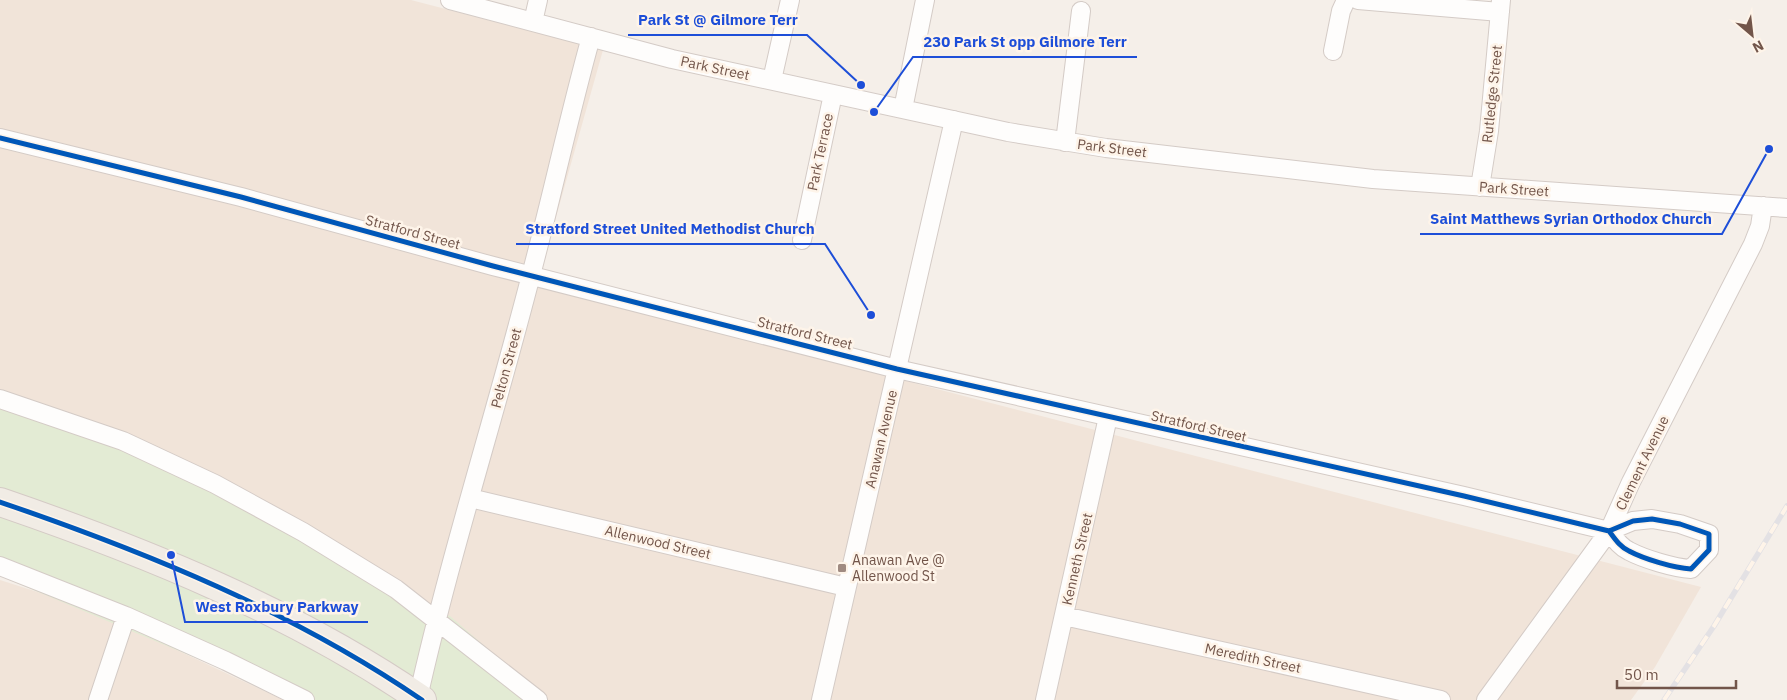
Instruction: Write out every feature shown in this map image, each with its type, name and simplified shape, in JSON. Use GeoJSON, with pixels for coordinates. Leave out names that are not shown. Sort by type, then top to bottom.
{"type":"FeatureCollection","features":[{"type":"Feature","properties":{"kind":"main road"},"geometry":{"type":"LineString","coordinates":[[0,502],[86,533],[201,579],[339,649],[420,699]]}},
{"type":"Feature","properties":{"kind":"street","name":"Park Street"},"geometry":{"type":"LineString","coordinates":[[450,0],[672,59],[1065,142],[1373,179],[1787,208]]}},
{"type":"Feature","properties":{"kind":"street"},"geometry":{"type":"LineString","coordinates":[[533,22],[538,0]]}},
{"type":"Feature","properties":{"kind":"street"},"geometry":{"type":"LineString","coordinates":[[772,80],[790,0]]}},
{"type":"Feature","properties":{"kind":"street"},"geometry":{"type":"LineString","coordinates":[[903,109],[924,0]]}},
{"type":"Feature","properties":{"kind":"street"},"geometry":{"type":"LineString","coordinates":[[1334,51],[1341,11],[1346,0]]}},
{"type":"Feature","properties":{"kind":"street"},"geometry":{"type":"LineString","coordinates":[[1358,0],[1500,6]]}},
{"type":"Feature","properties":{"kind":"street","name":"Rutledge Street"},"geometry":{"type":"LineString","coordinates":[[1480,187],[1489,132],[1500,6]]}},
{"type":"Feature","properties":{"kind":"street"},"geometry":{"type":"LineString","coordinates":[[1065,142],[1081,11]]}},
{"type":"Feature","properties":{"kind":"street","name":"Pelton Street"},"geometry":{"type":"LineString","coordinates":[[420,699],[436,618],[531,275],[569,117],[591,37]]}},
{"type":"Feature","properties":{"kind":"street","name":"Park Terrace"},"geometry":{"type":"LineString","coordinates":[[802,240],[833,94]]}},
{"type":"Feature","properties":{"kind":"street","name":"Anawan Avenue"},"geometry":{"type":"LineString","coordinates":[[821,700],[954,120]]}},
{"type":"Feature","properties":{"kind":"street","name":"Stratford Street"},"geometry":{"type":"LineString","coordinates":[[0,138],[241,197],[531,275],[897,369],[1464,496],[1609,531]]}},
{"type":"Feature","properties":{"kind":"street","name":"Clement Avenue"},"geometry":{"type":"LineString","coordinates":[[1486,700],[1609,531],[1631,482],[1753,244],[1760,226],[1763,206]]}},
{"type":"Feature","properties":{"kind":"street"},"geometry":{"type":"LineString","coordinates":[[0,399],[123,441],[215,484],[303,532],[379,578],[436,618],[538,700]]}},
{"type":"Feature","properties":{"kind":"street","name":"Kenneth Street"},"geometry":{"type":"LineString","coordinates":[[1045,700],[1108,417]]}},
{"type":"Feature","properties":{"kind":"street","name":"Allenwood Street"},"geometry":{"type":"LineString","coordinates":[[470,498],[846,587]]}},
{"type":"Feature","properties":{"kind":"street"},"geometry":{"type":"LineString","coordinates":[[1652,519],[1680,524],[1709,534],[1709,550],[1702,560],[1691,569],[1681,569],[1629,551],[1618,543],[1609,531],[1633,522],[1652,519]]}},
{"type":"Feature","properties":{"kind":"street"},"geometry":{"type":"LineString","coordinates":[[0,566],[126,616],[226,661],[306,700]]}},
{"type":"Feature","properties":{"kind":"street"},"geometry":{"type":"LineString","coordinates":[[98,700],[126,616]]}},
{"type":"Feature","properties":{"kind":"street","name":"Meredith Street"},"geometry":{"type":"LineString","coordinates":[[1064,616],[1442,700]]}},
{"type":"Feature","properties":{"kind":"shaded area"},"geometry":{"type":"Polygon","coordinates":[[[0,0],[411,0],[603,50],[536,288],[543,287],[1701,587],[1655,667],[1631,700],[536,700],[502,661],[0,394],[0,0]]]}},
{"type":"Feature","properties":{"kind":"shaded area"},"geometry":{"type":"Polygon","coordinates":[[[0,580],[88,608],[283,700],[0,700],[0,580]]]}},
{"type":"Feature","properties":{"kind":"green space"},"geometry":{"type":"Polygon","coordinates":[[[0,394],[109,431],[408,602],[450,616],[502,661],[536,700],[288,700],[265,687],[0,576],[0,394]]]}},
{"type":"Feature","properties":{"kind":"railway"},"geometry":{"type":"LineString","coordinates":[[1664,700],[1714,626],[1787,506]]}},
{"type":"Feature","properties":{"kind":"cycle path"},"geometry":{"type":"LineString","coordinates":[[0,138],[241,197],[493,266],[897,369],[1464,496],[1609,531],[1633,521],[1652,519],[1680,524],[1709,534],[1709,550],[1691,569],[1676,567],[1635,554],[1618,542],[1609,531]]}},
{"type":"Feature","properties":{"kind":"cycle path"},"geometry":{"type":"LineString","coordinates":[[0,502],[164,563],[218,587],[323,639],[373,668],[422,700]]}},
{"type":"Feature","properties":{"kind":"place","name":"Park St @ Gilmore Terr"},"geometry":{"type":"Point","coordinates":[861,85]}},
{"type":"Feature","properties":{"kind":"place","name":"230 Park St opp Gilmore Terr"},"geometry":{"type":"Point","coordinates":[874,112]}},
{"type":"Feature","properties":{"kind":"place","name":"Saint Matthews Syrian Orthodox Church"},"geometry":{"type":"Point","coordinates":[1769,149]}},
{"type":"Feature","properties":{"kind":"place","name":"Stratford Street United Methodist Church"},"geometry":{"type":"Point","coordinates":[871,315]}},
{"type":"Feature","properties":{"kind":"place","name":"West Roxbury Parkway"},"geometry":{"type":"Point","coordinates":[171,555]}},
{"type":"Feature","properties":{"kind":"place","name":"Anawan Ave @ Allenwood St"},"geometry":{"type":"Point","coordinates":[842,568]}}]}
